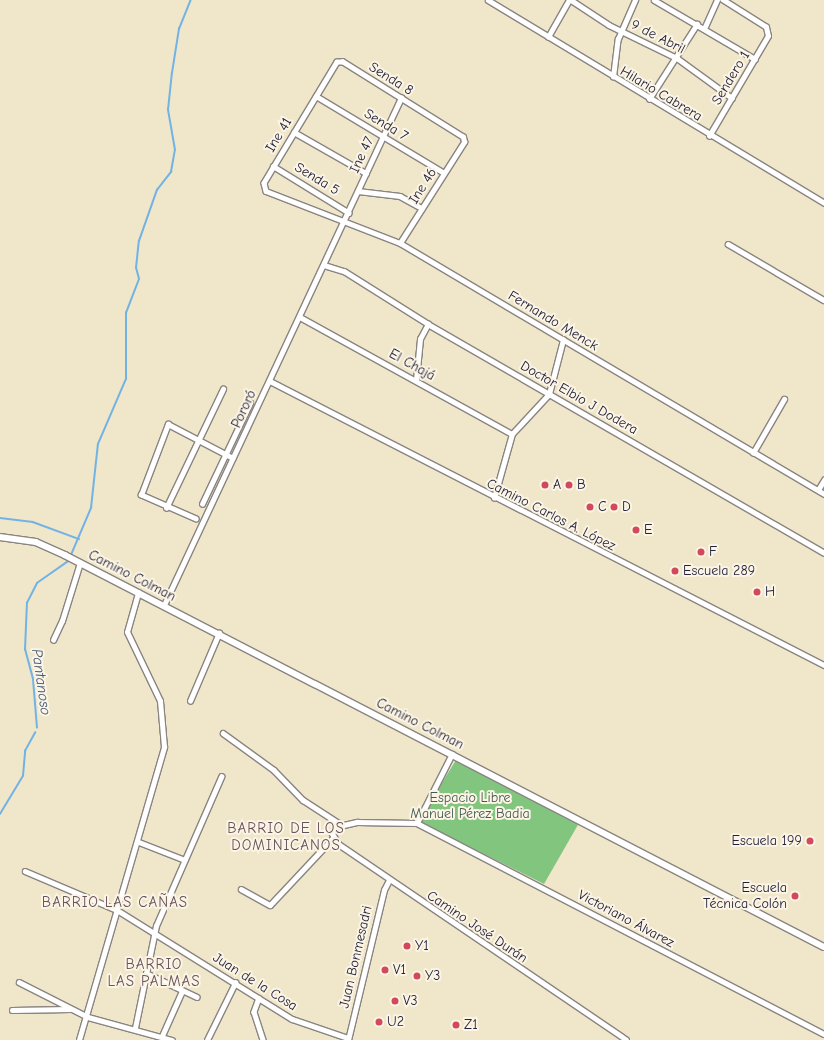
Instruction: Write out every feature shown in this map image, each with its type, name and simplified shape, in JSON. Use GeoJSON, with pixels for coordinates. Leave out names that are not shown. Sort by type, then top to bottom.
{"type":"FeatureCollection","features":[{"type":"Feature","properties":{"kind":"street","name":"Hilario Cabrera"},"geometry":{"type":"LineString","coordinates":[[489,0],[709,136],[824,203]]}},
{"type":"Feature","properties":{"kind":"street","name":"9 de Abril"},"geometry":{"type":"LineString","coordinates":[[570,0],[621,31],[677,58],[732,98]]}},
{"type":"Feature","properties":{"kind":"street"},"geometry":{"type":"LineString","coordinates":[[548,37],[570,0]]}},
{"type":"Feature","properties":{"kind":"street"},"geometry":{"type":"LineString","coordinates":[[613,77],[621,31],[635,0]]}},
{"type":"Feature","properties":{"kind":"street"},"geometry":{"type":"LineString","coordinates":[[654,0],[697,24],[755,60]]}},
{"type":"Feature","properties":{"kind":"street"},"geometry":{"type":"LineString","coordinates":[[704,29],[717,0]]}},
{"type":"Feature","properties":{"kind":"street","name":"Sendero 1"},"geometry":{"type":"LineString","coordinates":[[709,136],[755,60],[768,30],[724,0]]}},
{"type":"Feature","properties":{"kind":"street"},"geometry":{"type":"LineString","coordinates":[[649,99],[677,58],[697,24]]}},
{"type":"Feature","properties":{"kind":"street","name":"Senda 8"},"geometry":{"type":"LineString","coordinates":[[316,96],[340,61],[402,98],[464,140]]}},
{"type":"Feature","properties":{"kind":"street","name":"Ine 41"},"geometry":{"type":"LineString","coordinates":[[264,186],[273,166],[316,96]]}},
{"type":"Feature","properties":{"kind":"street","name":"Senda 7"},"geometry":{"type":"LineString","coordinates":[[316,96],[444,173]]}},
{"type":"Feature","properties":{"kind":"street","name":"Ine 47"},"geometry":{"type":"LineString","coordinates":[[343,221],[402,98]]}},
{"type":"Feature","properties":{"kind":"street"},"geometry":{"type":"LineString","coordinates":[[294,132],[366,173]]}},
{"type":"Feature","properties":{"kind":"street","name":"Ine 46"},"geometry":{"type":"LineString","coordinates":[[400,243],[464,140]]}},
{"type":"Feature","properties":{"kind":"street","name":"Senda 5"},"geometry":{"type":"LineString","coordinates":[[273,166],[348,213]]}},
{"type":"Feature","properties":{"kind":"street","name":"Fernando Menck"},"geometry":{"type":"LineString","coordinates":[[264,186],[343,221],[400,243],[824,494]]}},
{"type":"Feature","properties":{"kind":"street"},"geometry":{"type":"LineString","coordinates":[[358,191],[400,196],[422,208]]}},
{"type":"Feature","properties":{"kind":"street","name":"Pororó"},"geometry":{"type":"LineString","coordinates":[[164,606],[300,317],[343,221]]}},
{"type":"Feature","properties":{"kind":"street"},"geometry":{"type":"LineString","coordinates":[[728,244],[824,300]]}},
{"type":"Feature","properties":{"kind":"street","name":"Doctor Elbio J Dodera"},"geometry":{"type":"LineString","coordinates":[[324,265],[344,271],[428,324],[824,553]]}},
{"type":"Feature","properties":{"kind":"street","name":"El Chajá"},"geometry":{"type":"LineString","coordinates":[[300,317],[512,434]]}},
{"type":"Feature","properties":{"kind":"street"},"geometry":{"type":"LineString","coordinates":[[416,380],[418,344],[428,324]]}},
{"type":"Feature","properties":{"kind":"street"},"geometry":{"type":"LineString","coordinates":[[494,498],[512,434],[549,394],[563,340]]}},
{"type":"Feature","properties":{"kind":"street","name":"Camino Carlos A. López"},"geometry":{"type":"LineString","coordinates":[[270,381],[494,498],[824,665]]}},
{"type":"Feature","properties":{"kind":"street"},"geometry":{"type":"LineString","coordinates":[[166,508],[202,438],[224,389]]}},
{"type":"Feature","properties":{"kind":"street"},"geometry":{"type":"LineString","coordinates":[[753,453],[784,399]]}},
{"type":"Feature","properties":{"kind":"street"},"geometry":{"type":"LineString","coordinates":[[202,504],[228,453],[250,402]]}},
{"type":"Feature","properties":{"kind":"street"},"geometry":{"type":"LineString","coordinates":[[196,519],[166,508],[143,497],[141,492],[166,427],[172,423],[202,438],[228,453],[233,458]]}},
{"type":"Feature","properties":{"kind":"street"},"geometry":{"type":"LineString","coordinates":[[818,490],[824,480]]}},
{"type":"Feature","properties":{"kind":"street","name":"Camino Colman"},"geometry":{"type":"LineString","coordinates":[[0,537],[36,542],[80,563],[219,633],[824,947]]}},
{"type":"Feature","properties":{"kind":"street"},"geometry":{"type":"LineString","coordinates":[[53,640],[62,621],[80,563]]}},
{"type":"Feature","properties":{"kind":"street"},"geometry":{"type":"LineString","coordinates":[[80,1040],[88,1017],[117,910],[161,768],[164,732],[160,701],[146,668],[126,632],[138,593]]}},
{"type":"Feature","properties":{"kind":"street"},"geometry":{"type":"LineString","coordinates":[[190,701],[219,633]]}},
{"type":"Feature","properties":{"kind":"street"},"geometry":{"type":"LineString","coordinates":[[223,733],[274,770],[304,800],[340,824],[417,823],[452,754]]}},
{"type":"Feature","properties":{"kind":"street"},"geometry":{"type":"LineString","coordinates":[[135,1028],[154,932],[185,860],[208,812],[221,778]]}},
{"type":"Feature","properties":{"kind":"street","name":"Victoriano Álvarez"},"geometry":{"type":"LineString","coordinates":[[417,823],[824,1034]]}},
{"type":"Feature","properties":{"kind":"street"},"geometry":{"type":"LineString","coordinates":[[241,889],[270,905],[333,838],[333,830],[340,824]]}},
{"type":"Feature","properties":{"kind":"street","name":"Camino José Durán"},"geometry":{"type":"LineString","coordinates":[[333,838],[389,880],[626,1040]]}},
{"type":"Feature","properties":{"kind":"street"},"geometry":{"type":"LineString","coordinates":[[139,842],[185,860]]}},
{"type":"Feature","properties":{"kind":"street","name":"Juan de la Cosa"},"geometry":{"type":"LineString","coordinates":[[26,871],[117,910],[304,1025],[348,1039]]}},
{"type":"Feature","properties":{"kind":"street","name":"Juan Bonmesadri"},"geometry":{"type":"LineString","coordinates":[[348,1039],[384,890],[389,880]]}},
{"type":"Feature","properties":{"kind":"street"},"geometry":{"type":"LineString","coordinates":[[146,972],[182,991],[197,997]]}},
{"type":"Feature","properties":{"kind":"street"},"geometry":{"type":"LineString","coordinates":[[18,982],[70,1010],[88,1017],[135,1028],[172,1040]]}},
{"type":"Feature","properties":{"kind":"street"},"geometry":{"type":"LineString","coordinates":[[207,1040],[236,983]]}},
{"type":"Feature","properties":{"kind":"street"},"geometry":{"type":"LineString","coordinates":[[162,1036],[182,991]]}},
{"type":"Feature","properties":{"kind":"street"},"geometry":{"type":"LineString","coordinates":[[259,998],[254,1012],[263,1040]]}},
{"type":"Feature","properties":{"kind":"street"},"geometry":{"type":"LineString","coordinates":[[12,1010],[70,1010]]}},
{"type":"Feature","properties":{"kind":"green space","name":"Espacio Libre Manuel Pérez Badia"},"geometry":{"type":"Polygon","coordinates":[[[456,760],[579,823],[544,884],[422,823],[422,815],[456,760]]]}},
{"type":"Feature","properties":{"kind":"waterway"},"geometry":{"type":"LineString","coordinates":[[71,555],[91,508],[98,444],[126,379],[126,313],[139,279],[136,268],[139,241],[157,190],[171,172],[175,150],[168,110],[172,73],[179,29],[191,0]]}},
{"type":"Feature","properties":{"kind":"waterway"},"geometry":{"type":"LineString","coordinates":[[0,518],[33,522],[79,539]]}},
{"type":"Feature","properties":{"kind":"waterway","name":"Pantanoso"},"geometry":{"type":"LineString","coordinates":[[37,728],[33,679],[25,650],[27,603],[37,583],[68,561]]}},
{"type":"Feature","properties":{"kind":"waterway","name":"Pantanoso"},"geometry":{"type":"LineString","coordinates":[[0,814],[23,776],[25,751],[35,733]]}},
{"type":"Feature","properties":{"kind":"place","name":"A"},"geometry":{"type":"Point","coordinates":[545,485]}},
{"type":"Feature","properties":{"kind":"place","name":"B"},"geometry":{"type":"Point","coordinates":[569,485]}},
{"type":"Feature","properties":{"kind":"place","name":"C"},"geometry":{"type":"Point","coordinates":[590,507]}},
{"type":"Feature","properties":{"kind":"place","name":"D"},"geometry":{"type":"Point","coordinates":[614,507]}},
{"type":"Feature","properties":{"kind":"place","name":"E"},"geometry":{"type":"Point","coordinates":[636,530]}},
{"type":"Feature","properties":{"kind":"place","name":"F"},"geometry":{"type":"Point","coordinates":[701,552]}},
{"type":"Feature","properties":{"kind":"place","name":"Escuela 289"},"geometry":{"type":"Point","coordinates":[675,571]}},
{"type":"Feature","properties":{"kind":"place","name":"H"},"geometry":{"type":"Point","coordinates":[757,592]}},
{"type":"Feature","properties":{"kind":"place","name":"Escuela 199"},"geometry":{"type":"Point","coordinates":[810,841]}},
{"type":"Feature","properties":{"kind":"place","name":"Escuela Técnica Colón"},"geometry":{"type":"Point","coordinates":[795,896]}},
{"type":"Feature","properties":{"kind":"place","name":"Y1"},"geometry":{"type":"Point","coordinates":[407,946]}},
{"type":"Feature","properties":{"kind":"place","name":"V1"},"geometry":{"type":"Point","coordinates":[385,970]}},
{"type":"Feature","properties":{"kind":"place","name":"Y3"},"geometry":{"type":"Point","coordinates":[417,976]}},
{"type":"Feature","properties":{"kind":"place","name":"V3"},"geometry":{"type":"Point","coordinates":[395,1001]}},
{"type":"Feature","properties":{"kind":"place","name":"U2"},"geometry":{"type":"Point","coordinates":[379,1022]}},
{"type":"Feature","properties":{"kind":"place","name":"Z1"},"geometry":{"type":"Point","coordinates":[456,1025]}},
{"type":"Feature","properties":{"kind":"district","name":"BARRIO DE LOS DOMINICANOS"},"geometry":{"type":"Point","coordinates":[286,836]}},
{"type":"Feature","properties":{"kind":"district","name":"BARRIO LAS CAÑAS"},"geometry":{"type":"Point","coordinates":[115,903]}},
{"type":"Feature","properties":{"kind":"district","name":"BARRIO LAS PALMAS"},"geometry":{"type":"Point","coordinates":[154,972]}}]}
